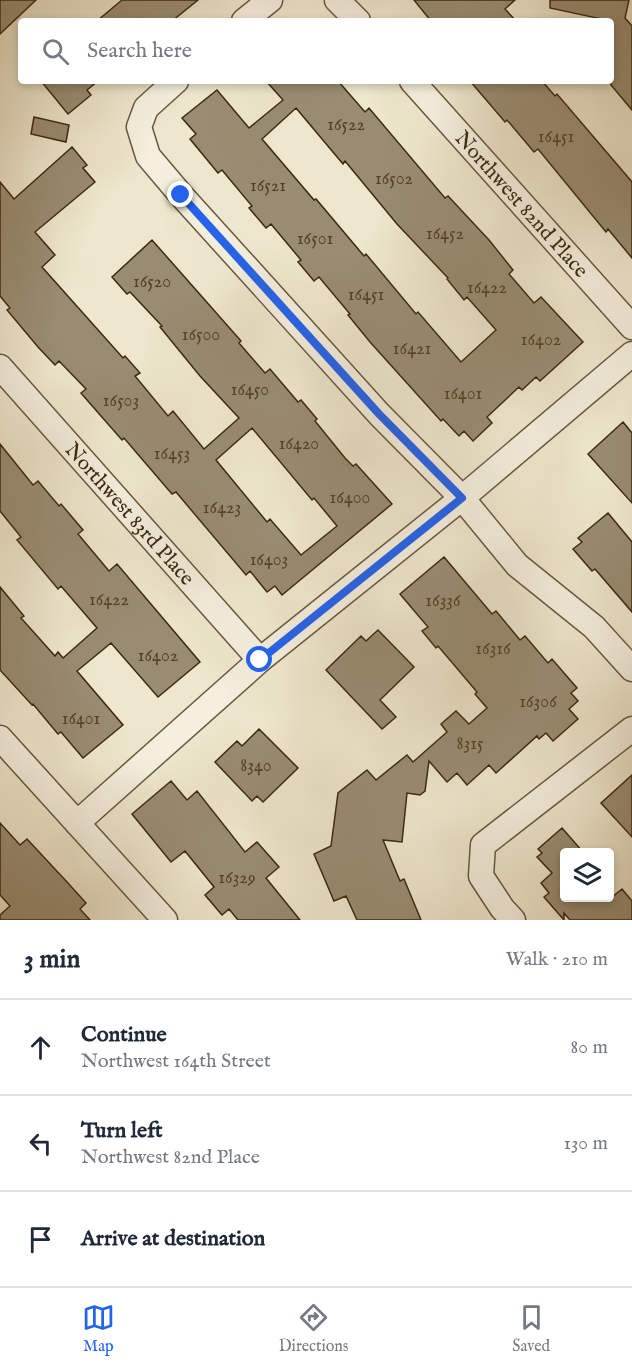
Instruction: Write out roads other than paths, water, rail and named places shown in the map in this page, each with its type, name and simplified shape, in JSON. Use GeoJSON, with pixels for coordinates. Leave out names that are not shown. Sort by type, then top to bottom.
{"type":"FeatureCollection","features":[{"type":"Feature","properties":{"kind":"street"},"geometry":{"type":"LineString","coordinates":[[248,18],[270,0]]}},
{"type":"Feature","properties":{"kind":"street"},"geometry":{"type":"LineString","coordinates":[[337,0],[355,18]]}},
{"type":"Feature","properties":{"kind":"street"},"geometry":{"type":"LineString","coordinates":[[173,84],[146,108],[140,127],[148,156],[379,414],[462,498],[517,565],[594,627],[632,669]]}},
{"type":"Feature","properties":{"kind":"street","name":"Northwest 82nd Place"},"geometry":{"type":"LineString","coordinates":[[415,84],[632,327]]}},
{"type":"Feature","properties":{"kind":"street"},"geometry":{"type":"LineString","coordinates":[[77,823],[260,660],[462,498],[632,354]]}},
{"type":"Feature","properties":{"kind":"street","name":"Northwest 83rd Place"},"geometry":{"type":"LineString","coordinates":[[0,367],[260,660]]}},
{"type":"Feature","properties":{"kind":"street"},"geometry":{"type":"LineString","coordinates":[[513,920],[502,908],[481,876],[483,846],[632,729]]}},
{"type":"Feature","properties":{"kind":"street"},"geometry":{"type":"LineString","coordinates":[[0,738],[165,920]]}}]}
